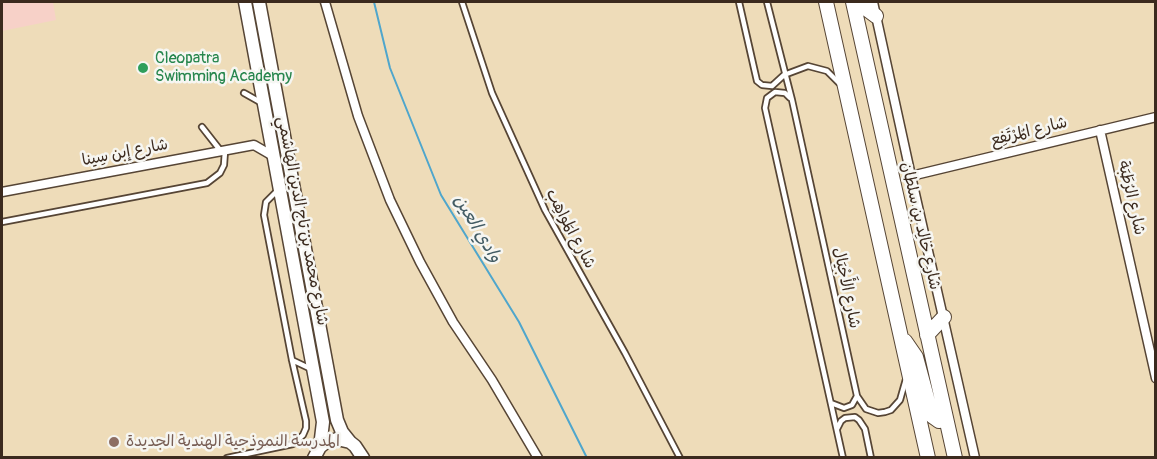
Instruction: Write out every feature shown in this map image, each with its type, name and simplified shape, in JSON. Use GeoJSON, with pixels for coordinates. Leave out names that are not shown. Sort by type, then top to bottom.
{"type":"FeatureCollection","features":[{"type":"Feature","properties":{"kind":"main road"},"geometry":{"type":"LineString","coordinates":[[826,2],[928,458]]}},
{"type":"Feature","properties":{"kind":"main road","name":"شارع خالِد بن سلطان"},"geometry":{"type":"LineString","coordinates":[[853,2],[955,458]]}},
{"type":"Feature","properties":{"kind":"main road"},"geometry":{"type":"LineString","coordinates":[[857,2],[876,16]]}},
{"type":"Feature","properties":{"kind":"main road"},"geometry":{"type":"LineString","coordinates":[[927,335],[944,317]]}},
{"type":"Feature","properties":{"kind":"main road"},"geometry":{"type":"LineString","coordinates":[[901,338],[916,357],[932,417],[936,421],[946,419]]}},
{"type":"Feature","properties":{"kind":"street","name":"شارع محمد بن تاج الدين الهاشمي"},"geometry":{"type":"LineString","coordinates":[[244,2],[323,422],[317,452]]}},
{"type":"Feature","properties":{"kind":"street","name":"شارع محمد بن تاج الدين الهاشمي"},"geometry":{"type":"LineString","coordinates":[[259,2],[338,420],[342,432],[359,450],[363,458]]}},
{"type":"Feature","properties":{"kind":"street"},"geometry":{"type":"LineString","coordinates":[[325,2],[358,116],[390,200],[453,322],[492,381],[538,458]]}},
{"type":"Feature","properties":{"kind":"street"},"geometry":{"type":"LineString","coordinates":[[873,2],[910,176],[975,458]]}},
{"type":"Feature","properties":{"kind":"street","name":"شارع المُرْتَفِع"},"geometry":{"type":"LineString","coordinates":[[910,176],[1155,117]]}},
{"type":"Feature","properties":{"kind":"street"},"geometry":{"type":"LineString","coordinates":[[267,126],[254,145],[273,156]]}},
{"type":"Feature","properties":{"kind":"street","name":"شارع الرُطَبَة"},"geometry":{"type":"LineString","coordinates":[[1100,130],[1155,378]]}},
{"type":"Feature","properties":{"kind":"street","name":"شارع إبن سِينا"},"geometry":{"type":"LineString","coordinates":[[2,192],[254,145]]}},
{"type":"Feature","properties":{"kind":"street"},"geometry":{"type":"LineString","coordinates":[[317,452],[331,440],[350,442]]}},
{"type":"Feature","properties":{"kind":"lane","name":"شارع المَواهِب"},"geometry":{"type":"LineString","coordinates":[[462,2],[492,93],[545,210],[625,353],[680,458]]}},
{"type":"Feature","properties":{"kind":"lane"},"geometry":{"type":"LineString","coordinates":[[739,2],[757,81],[762,86],[772,86],[784,75],[801,68],[814,67],[827,71],[846,89]]}},
{"type":"Feature","properties":{"kind":"lane","name":"شارع الأَجْيَال"},"geometry":{"type":"LineString","coordinates":[[767,2],[792,100],[857,396]]}},
{"type":"Feature","properties":{"kind":"lane"},"geometry":{"type":"LineString","coordinates":[[792,100],[785,93],[775,92],[767,98],[765,108],[843,458]]}},
{"type":"Feature","properties":{"kind":"lane"},"geometry":{"type":"LineString","coordinates":[[244,93],[263,103]]}},
{"type":"Feature","properties":{"kind":"lane"},"geometry":{"type":"LineString","coordinates":[[2,222],[207,183],[220,173],[224,165],[223,150],[202,127]]}},
{"type":"Feature","properties":{"kind":"lane"},"geometry":{"type":"LineString","coordinates":[[227,458],[253,455],[293,444],[303,435],[306,421],[264,215],[266,202],[280,189]]}},
{"type":"Feature","properties":{"kind":"lane"},"geometry":{"type":"LineString","coordinates":[[292,360],[314,370]]}},
{"type":"Feature","properties":{"kind":"lane"},"geometry":{"type":"LineString","coordinates":[[857,396],[861,404],[872,412],[891,410],[900,400],[908,371]]}},
{"type":"Feature","properties":{"kind":"lane"},"geometry":{"type":"LineString","coordinates":[[831,403],[844,408],[852,405],[857,396]]}},
{"type":"Feature","properties":{"kind":"lane"},"geometry":{"type":"LineString","coordinates":[[837,430],[838,425],[845,418],[855,417],[860,420],[871,458]]}},
{"type":"Feature","properties":{"kind":"shaded area"},"geometry":{"type":"Polygon","coordinates":[[[2,2],[53,2],[56,20],[2,31],[2,2]]]}},
{"type":"Feature","properties":{"kind":"waterway","name":"وادي العين"},"geometry":{"type":"LineString","coordinates":[[374,2],[390,68],[441,195],[519,322],[587,458]]}},
{"type":"Feature","properties":{"kind":"place","name":"Cleopatra Swimming Academy"},"geometry":{"type":"Point","coordinates":[143,68]}},
{"type":"Feature","properties":{"kind":"place","name":"المدرسة النموذجية الهندية الجديدة"},"geometry":{"type":"Point","coordinates":[114,442]}}]}
